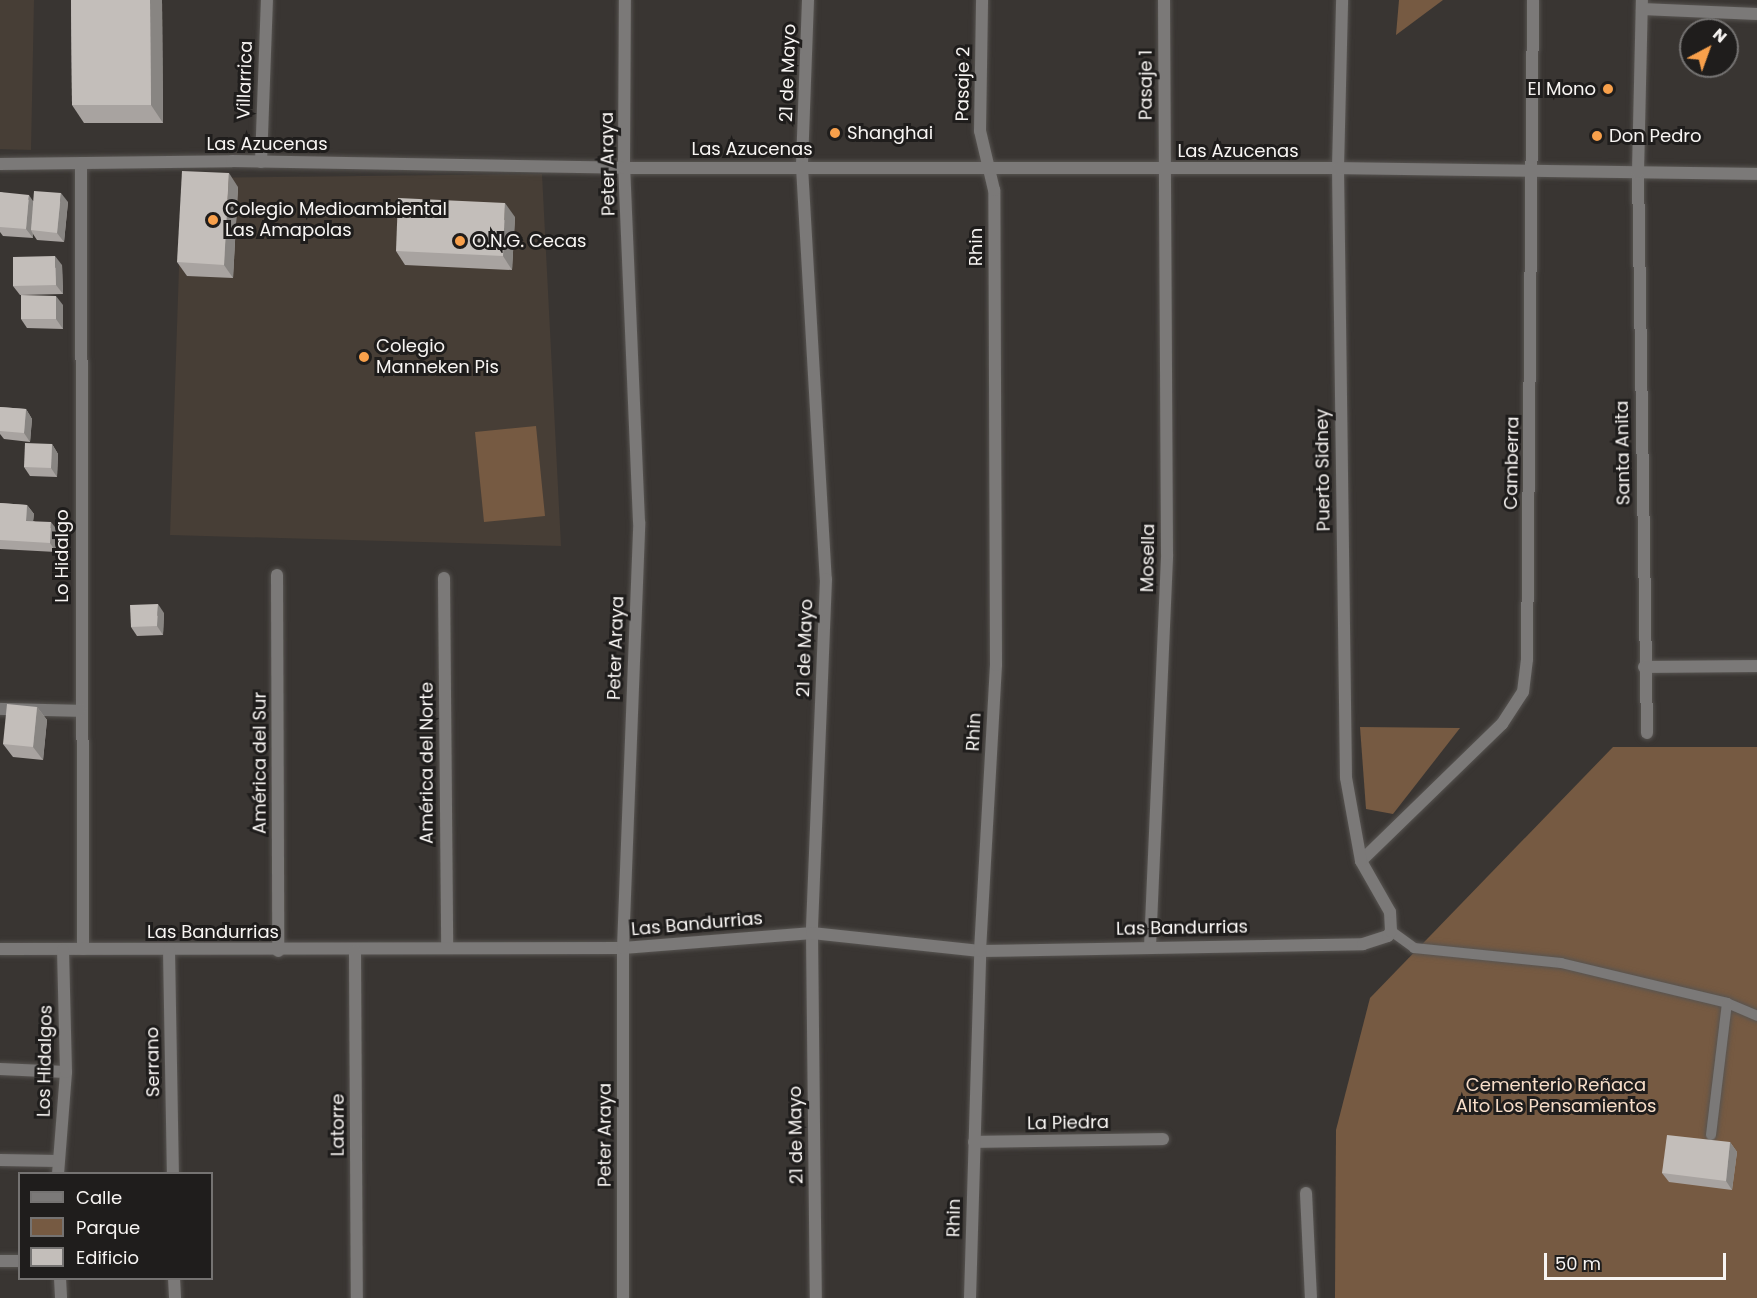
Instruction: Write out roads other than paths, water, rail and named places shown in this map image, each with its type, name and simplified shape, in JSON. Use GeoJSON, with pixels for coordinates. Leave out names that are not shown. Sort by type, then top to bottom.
{"type":"FeatureCollection","features":[{"type":"Feature","properties":{"kind":"street","name":"Villarrica"},"geometry":{"type":"LineString","coordinates":[[261,162],[267,0]]}},
{"type":"Feature","properties":{"kind":"street","name":"Peter Araya"},"geometry":{"type":"LineString","coordinates":[[623,1298],[622,948],[639,522],[624,168],[625,0]]}},
{"type":"Feature","properties":{"kind":"street","name":"21 de Mayo"},"geometry":{"type":"LineString","coordinates":[[808,0],[802,167],[826,579],[812,933],[816,1298]]}},
{"type":"Feature","properties":{"kind":"street","name":"Pasaje 2"},"geometry":{"type":"LineString","coordinates":[[982,0],[980,131],[990,168]]}},
{"type":"Feature","properties":{"kind":"street","name":"Pasaje 1"},"geometry":{"type":"LineString","coordinates":[[1164,0],[1164,170]]}},
{"type":"Feature","properties":{"kind":"street","name":"Puerto Sidney"},"geometry":{"type":"LineString","coordinates":[[1342,0],[1338,168],[1346,778],[1361,861],[1390,912],[1391,931]]}},
{"type":"Feature","properties":{"kind":"street","name":"Camberra"},"geometry":{"type":"LineString","coordinates":[[1361,861],[1502,724],[1523,692],[1527,658],[1534,172],[1533,0]]}},
{"type":"Feature","properties":{"kind":"street"},"geometry":{"type":"LineString","coordinates":[[1642,5],[1757,14]]}},
{"type":"Feature","properties":{"kind":"street","name":"Santa Anita"},"geometry":{"type":"LineString","coordinates":[[1642,5],[1638,172],[1644,667],[1647,733]]}},
{"type":"Feature","properties":{"kind":"street","name":"Las Azucenas"},"geometry":{"type":"LineString","coordinates":[[0,164],[261,162],[624,168],[1164,170],[1338,168],[1757,174]]}},
{"type":"Feature","properties":{"kind":"street","name":"Lo Hidalgo"},"geometry":{"type":"LineString","coordinates":[[81,163],[80,711],[83,949]]}},
{"type":"Feature","properties":{"kind":"street","name":"Rhin"},"geometry":{"type":"LineString","coordinates":[[970,1298],[980,951],[996,665],[994,190],[990,168]]}},
{"type":"Feature","properties":{"kind":"street","name":"Mosella"},"geometry":{"type":"LineString","coordinates":[[1150,947],[1167,554],[1164,170]]}},
{"type":"Feature","properties":{"kind":"street","name":"América del Sur"},"geometry":{"type":"LineString","coordinates":[[277,575],[278,951]]}},
{"type":"Feature","properties":{"kind":"street","name":"América del Norte"},"geometry":{"type":"LineString","coordinates":[[444,578],[447,947]]}},
{"type":"Feature","properties":{"kind":"street"},"geometry":{"type":"LineString","coordinates":[[1644,667],[1757,666]]}},
{"type":"Feature","properties":{"kind":"street"},"geometry":{"type":"LineString","coordinates":[[0,709],[80,711]]}},
{"type":"Feature","properties":{"kind":"street","name":"Las Bandurrias"},"geometry":{"type":"LineString","coordinates":[[0,949],[355,951],[447,947],[622,948],[812,933],[980,951],[1363,944],[1382,940],[1391,931]]}},
{"type":"Feature","properties":{"kind":"street","name":"Los Hidalgos"},"geometry":{"type":"LineString","coordinates":[[58,1167],[66,1072],[63,950]]}},
{"type":"Feature","properties":{"kind":"street","name":"Serrano"},"geometry":{"type":"LineString","coordinates":[[170,950],[173,1172]]}},
{"type":"Feature","properties":{"kind":"street","name":"Latorre"},"geometry":{"type":"LineString","coordinates":[[355,951],[357,1298]]}},
{"type":"Feature","properties":{"kind":"street"},"geometry":{"type":"LineString","coordinates":[[0,1069],[66,1072]]}},
{"type":"Feature","properties":{"kind":"street","name":"La Piedra"},"geometry":{"type":"LineString","coordinates":[[974,1142],[1163,1139]]}},
{"type":"Feature","properties":{"kind":"street"},"geometry":{"type":"LineString","coordinates":[[0,1160],[58,1167]]}},
{"type":"Feature","properties":{"kind":"street"},"geometry":{"type":"LineString","coordinates":[[1306,1193],[1311,1298]]}},
{"type":"Feature","properties":{"kind":"street"},"geometry":{"type":"LineString","coordinates":[[0,1261],[18,1261]]}},
{"type":"Feature","properties":{"kind":"street"},"geometry":{"type":"LineString","coordinates":[[60,1280],[61,1298]]}},
{"type":"Feature","properties":{"kind":"street"},"geometry":{"type":"LineString","coordinates":[[174,1280],[175,1298]]}},
{"type":"Feature","properties":{"kind":"lane"},"geometry":{"type":"LineString","coordinates":[[1391,931],[1414,948],[1561,963],[1727,1003],[1757,1016]]}},
{"type":"Feature","properties":{"kind":"lane"},"geometry":{"type":"LineString","coordinates":[[1711,1135],[1727,1003]]}},
{"type":"Feature","properties":{"kind":"place","name":"El Mono"},"geometry":{"type":"Point","coordinates":[1608,89]}},
{"type":"Feature","properties":{"kind":"place","name":"Shanghai"},"geometry":{"type":"Point","coordinates":[835,133]}},
{"type":"Feature","properties":{"kind":"place","name":"Don Pedro"},"geometry":{"type":"Point","coordinates":[1597,136]}},
{"type":"Feature","properties":{"kind":"place","name":"Colegio Medioambiental Las Amapolas"},"geometry":{"type":"Point","coordinates":[213,220]}},
{"type":"Feature","properties":{"kind":"place","name":"O.N.G. Cecas"},"geometry":{"type":"Point","coordinates":[460,241]}},
{"type":"Feature","properties":{"kind":"place","name":"Colegio Manneken Pis"},"geometry":{"type":"Point","coordinates":[364,357]}},
{"type":"Feature","properties":{"kind":"park label","name":"Cementerio Reñaca Alto Los Pensamientos"},"geometry":{"type":"Point","coordinates":[1556,1096]}}]}
